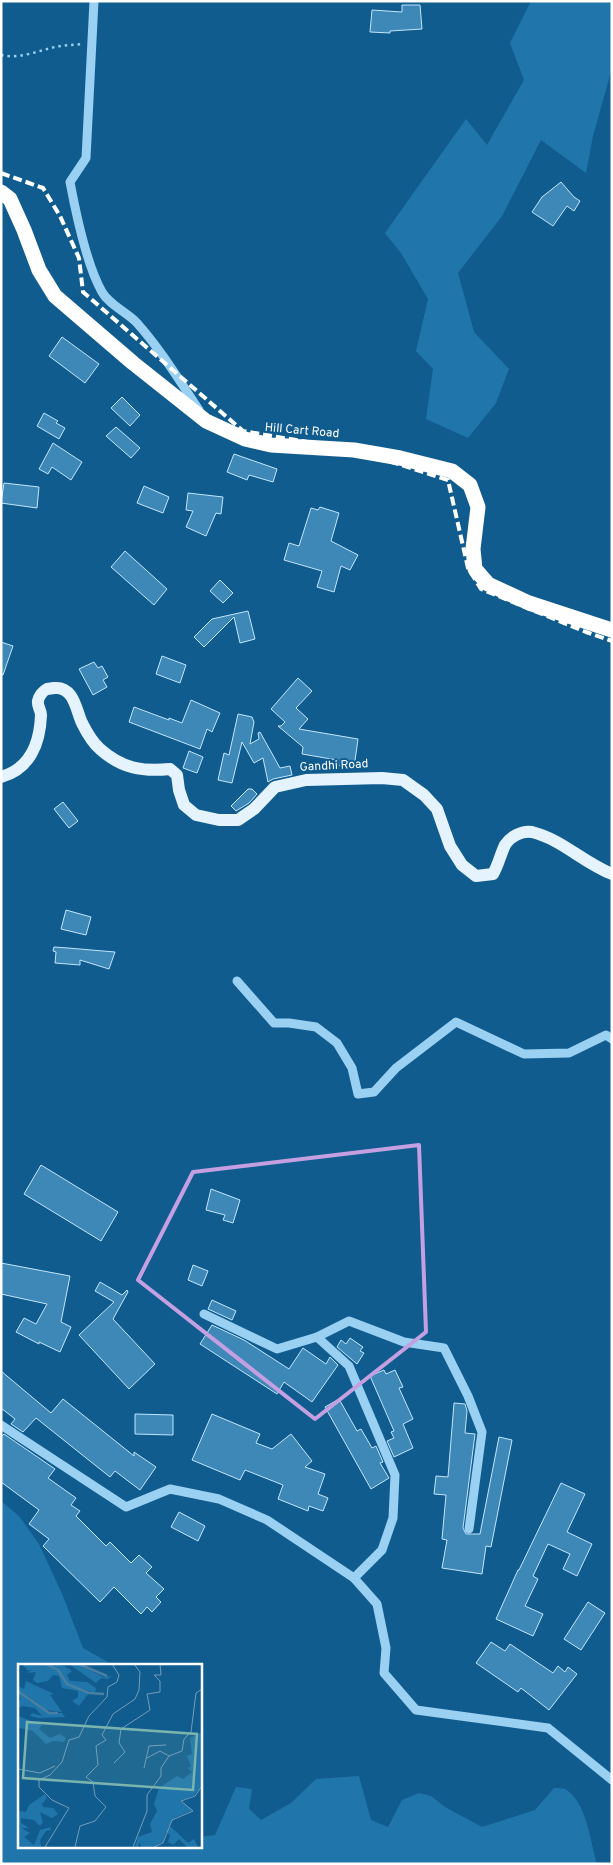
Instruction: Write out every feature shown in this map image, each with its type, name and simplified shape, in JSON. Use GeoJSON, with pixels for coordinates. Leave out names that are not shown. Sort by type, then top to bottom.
{"type":"FeatureCollection","features":[{"type":"Feature","properties":{"kind":"highway","name":"Hill Cart Road"},"geometry":{"type":"LineString","coordinates":[[1,192],[10,199],[39,270],[55,296],[133,363],[206,421],[245,439],[271,445],[354,450],[400,458],[452,471],[470,484],[478,507],[473,549],[474,569],[488,584],[529,603],[612,630]]}},
{"type":"Feature","properties":{"kind":"main road","name":"Gandhi Road"},"geometry":{"type":"LineString","coordinates":[[1,777],[14,773],[31,756],[39,733],[42,712],[38,703],[40,696],[47,689],[60,688],[73,696],[82,724],[98,748],[124,765],[151,771],[170,769],[177,775],[184,805],[196,815],[219,820],[238,820],[254,809],[275,787],[306,780],[382,778],[403,780],[424,795],[437,809],[450,846],[462,865],[476,876],[493,874],[505,845],[515,835],[530,832],[551,839],[599,869],[612,874]]}},
{"type":"Feature","properties":{"kind":"street"},"geometry":{"type":"LineString","coordinates":[[94,1],[86,158],[70,182],[77,219],[103,294],[135,321],[157,347],[206,421]]}},
{"type":"Feature","properties":{"kind":"street"},"geometry":{"type":"LineString","coordinates":[[237,981],[274,1023],[316,1026],[337,1043],[352,1068],[358,1094],[374,1092],[396,1068],[456,1022],[524,1054],[569,1053],[606,1035],[612,1039]]}},
{"type":"Feature","properties":{"kind":"street"},"geometry":{"type":"LineString","coordinates":[[204,1314],[276,1349],[317,1337],[349,1321],[404,1342],[444,1348],[468,1396],[482,1432],[469,1529]]}},
{"type":"Feature","properties":{"kind":"street"},"geometry":{"type":"LineString","coordinates":[[317,1337],[349,1366],[395,1475],[393,1518],[382,1550],[354,1578]]}},
{"type":"Feature","properties":{"kind":"street"},"geometry":{"type":"LineString","coordinates":[[1,1425],[126,1508],[170,1489],[219,1499],[267,1520],[354,1578],[377,1604],[386,1648],[384,1673],[416,1710],[548,1728],[612,1780]]}},
{"type":"Feature","properties":{"kind":"path"},"geometry":{"type":"LineString","coordinates":[[1,55],[32,54],[51,48],[92,44]]}},
{"type":"Feature","properties":{"kind":"highlighted area"},"geometry":{"type":"Polygon","coordinates":[[[419,1145],[426,1332],[315,1419],[138,1280],[193,1172],[419,1145]]]}},
{"type":"Feature","properties":{"kind":"shaded area"},"geometry":{"type":"Polygon","coordinates":[[[531,1],[612,1],[612,68],[593,136],[586,173],[541,140],[502,216],[458,273],[474,332],[509,369],[496,403],[468,438],[426,419],[433,369],[416,351],[428,299],[401,253],[385,233],[466,119],[487,145],[524,80],[510,43],[531,1]]]}},
{"type":"Feature","properties":{"kind":"shaded area"},"geometry":{"type":"Polygon","coordinates":[[[1,1501],[19,1516],[39,1544],[63,1596],[83,1648],[111,1664],[18,1664],[18,1848],[201,1848],[201,1837],[215,1835],[236,1787],[252,1789],[249,1809],[261,1820],[291,1803],[316,1779],[359,1776],[371,1820],[388,1827],[402,1800],[419,1793],[431,1796],[445,1807],[482,1827],[535,1810],[554,1788],[565,1789],[572,1795],[583,1812],[597,1864],[1,1864],[1,1501]]]}},
{"type":"Feature","properties":{"kind":"building"},"geometry":{"type":"Polygon","coordinates":[[[402,5],[420,5],[422,29],[390,31],[390,33],[370,32],[372,10],[402,12],[402,5]]]}},
{"type":"Feature","properties":{"kind":"building"},"geometry":{"type":"Polygon","coordinates":[[[561,182],[580,201],[574,211],[567,206],[553,226],[532,212],[542,197],[561,182]]]}},
{"type":"Feature","properties":{"kind":"building"},"geometry":{"type":"Polygon","coordinates":[[[62,337],[99,364],[85,383],[49,356],[62,337]]]}},
{"type":"Feature","properties":{"kind":"building"},"geometry":{"type":"Polygon","coordinates":[[[122,397],[140,415],[130,426],[111,408],[122,397]]]}},
{"type":"Feature","properties":{"kind":"building"},"geometry":{"type":"Polygon","coordinates":[[[44,413],[58,421],[56,423],[65,428],[59,439],[37,426],[44,413]]]}},
{"type":"Feature","properties":{"kind":"building"},"geometry":{"type":"Polygon","coordinates":[[[116,427],[140,448],[131,458],[106,436],[116,427]]]}},
{"type":"Feature","properties":{"kind":"building"},"geometry":{"type":"Polygon","coordinates":[[[53,443],[82,462],[71,480],[52,467],[48,474],[39,469],[53,443]]]}},
{"type":"Feature","properties":{"kind":"building"},"geometry":{"type":"Polygon","coordinates":[[[234,454],[277,469],[273,482],[249,475],[247,480],[227,472],[234,454]]]}},
{"type":"Feature","properties":{"kind":"building"},"geometry":{"type":"Polygon","coordinates":[[[4,483],[39,487],[37,508],[1,503],[4,483]]]}},
{"type":"Feature","properties":{"kind":"building"},"geometry":{"type":"Polygon","coordinates":[[[144,486],[169,497],[163,513],[137,503],[144,486]]]}},
{"type":"Feature","properties":{"kind":"building"},"geometry":{"type":"Polygon","coordinates":[[[188,493],[223,497],[221,514],[216,513],[206,536],[186,527],[193,511],[186,510],[188,493]]]}},
{"type":"Feature","properties":{"kind":"building"},"geometry":{"type":"Polygon","coordinates":[[[320,507],[339,513],[331,541],[358,555],[350,570],[341,566],[334,592],[317,587],[322,571],[284,560],[289,543],[299,546],[311,508],[318,510],[320,507]]]}},
{"type":"Feature","properties":{"kind":"building"},"geometry":{"type":"Polygon","coordinates":[[[125,551],[167,589],[154,605],[111,567],[125,551]]]}},
{"type":"Feature","properties":{"kind":"building"},"geometry":{"type":"Polygon","coordinates":[[[220,580],[233,593],[223,603],[210,591],[220,580]]]}},
{"type":"Feature","properties":{"kind":"building"},"geometry":{"type":"Polygon","coordinates":[[[248,611],[255,639],[240,643],[234,617],[204,647],[194,637],[212,619],[248,611]]]}},
{"type":"Feature","properties":{"kind":"building"},"geometry":{"type":"Polygon","coordinates":[[[1,642],[13,646],[3,675],[1,675],[1,642]]]}},
{"type":"Feature","properties":{"kind":"building"},"geometry":{"type":"Polygon","coordinates":[[[162,656],[186,665],[180,683],[156,674],[162,656]]]}},
{"type":"Feature","properties":{"kind":"building"},"geometry":{"type":"Polygon","coordinates":[[[94,662],[98,668],[102,666],[108,677],[103,680],[107,687],[93,695],[79,669],[94,662]]]}},
{"type":"Feature","properties":{"kind":"building"},"geometry":{"type":"Polygon","coordinates":[[[298,678],[312,691],[296,708],[308,719],[299,729],[358,739],[354,768],[336,765],[337,760],[302,754],[303,747],[278,726],[285,722],[271,709],[298,678]]]}},
{"type":"Feature","properties":{"kind":"building"},"geometry":{"type":"Polygon","coordinates":[[[191,700],[220,713],[212,732],[207,729],[200,749],[129,722],[134,707],[182,723],[191,700]]]}},
{"type":"Feature","properties":{"kind":"building"},"geometry":{"type":"Polygon","coordinates":[[[238,714],[252,717],[254,722],[250,744],[259,739],[258,733],[260,732],[280,768],[290,766],[292,775],[268,782],[263,758],[254,763],[242,742],[232,783],[218,780],[224,753],[229,755],[238,714]]]}},
{"type":"Feature","properties":{"kind":"building"},"geometry":{"type":"Polygon","coordinates":[[[189,751],[203,757],[197,773],[183,768],[189,751]]]}},
{"type":"Feature","properties":{"kind":"building"},"geometry":{"type":"Polygon","coordinates":[[[248,789],[252,789],[257,794],[249,803],[236,811],[231,806],[248,789]]]}},
{"type":"Feature","properties":{"kind":"building"},"geometry":{"type":"Polygon","coordinates":[[[63,802],[78,821],[69,828],[54,809],[63,802]]]}},
{"type":"Feature","properties":{"kind":"building"},"geometry":{"type":"Polygon","coordinates":[[[66,910],[91,917],[86,935],[61,929],[66,910]]]}},
{"type":"Feature","properties":{"kind":"building"},"geometry":{"type":"Polygon","coordinates":[[[54,947],[115,952],[109,969],[80,960],[80,965],[55,963],[56,952],[53,951],[54,947]]]}},
{"type":"Feature","properties":{"kind":"building"},"geometry":{"type":"Polygon","coordinates":[[[41,1165],[118,1212],[101,1241],[24,1194],[41,1165]]]}},
{"type":"Feature","properties":{"kind":"building"},"geometry":{"type":"Polygon","coordinates":[[[211,1189],[240,1200],[233,1223],[223,1220],[225,1215],[206,1210],[211,1189]]]}},
{"type":"Feature","properties":{"kind":"building"},"geometry":{"type":"Polygon","coordinates":[[[1,1263],[70,1276],[61,1322],[71,1327],[60,1352],[16,1332],[24,1318],[36,1324],[47,1304],[1,1294],[1,1263]]]}},
{"type":"Feature","properties":{"kind":"building"},"geometry":{"type":"Polygon","coordinates":[[[193,1265],[208,1271],[202,1286],[188,1280],[193,1265]]]}},
{"type":"Feature","properties":{"kind":"building"},"geometry":{"type":"Polygon","coordinates":[[[100,1282],[122,1295],[127,1290],[128,1292],[113,1319],[155,1364],[129,1389],[79,1335],[114,1302],[95,1291],[100,1282]]]}},
{"type":"Feature","properties":{"kind":"building"},"geometry":{"type":"Polygon","coordinates":[[[212,1300],[236,1311],[232,1320],[208,1309],[212,1300]]]}},
{"type":"Feature","properties":{"kind":"building"},"geometry":{"type":"Polygon","coordinates":[[[212,1325],[244,1340],[289,1369],[303,1348],[326,1364],[330,1357],[338,1365],[312,1402],[284,1382],[277,1394],[200,1344],[212,1325]]]}},
{"type":"Feature","properties":{"kind":"building"},"geometry":{"type":"Polygon","coordinates":[[[350,1338],[363,1347],[360,1351],[364,1353],[357,1364],[337,1347],[341,1340],[346,1344],[350,1338]]]}},
{"type":"Feature","properties":{"kind":"building"},"geometry":{"type":"Polygon","coordinates":[[[384,1370],[386,1374],[395,1370],[403,1387],[399,1388],[413,1419],[403,1424],[413,1448],[394,1457],[387,1441],[394,1438],[391,1432],[394,1431],[370,1376],[384,1370]]]}},
{"type":"Feature","properties":{"kind":"building"},"geometry":{"type":"Polygon","coordinates":[[[1,1371],[51,1413],[63,1399],[134,1456],[134,1452],[156,1467],[140,1490],[115,1471],[110,1477],[36,1418],[23,1432],[11,1424],[15,1419],[1,1408],[1,1371]]]}},
{"type":"Feature","properties":{"kind":"building"},"geometry":{"type":"Polygon","coordinates":[[[339,1399],[357,1431],[361,1429],[372,1448],[376,1446],[383,1462],[380,1463],[389,1478],[371,1489],[325,1407],[339,1399]]]}},
{"type":"Feature","properties":{"kind":"building"},"geometry":{"type":"Polygon","coordinates":[[[454,1403],[465,1404],[467,1411],[465,1433],[475,1434],[463,1528],[466,1534],[480,1534],[499,1437],[512,1440],[491,1547],[486,1546],[482,1574],[442,1568],[447,1540],[442,1539],[446,1495],[434,1494],[436,1476],[448,1477],[454,1403]]]}},
{"type":"Feature","properties":{"kind":"building"},"geometry":{"type":"Polygon","coordinates":[[[135,1414],[173,1415],[173,1435],[135,1434],[135,1414]]]}},
{"type":"Feature","properties":{"kind":"building"},"geometry":{"type":"Polygon","coordinates":[[[212,1414],[260,1434],[256,1443],[272,1449],[291,1434],[312,1461],[305,1467],[325,1474],[318,1494],[328,1498],[323,1511],[309,1506],[308,1511],[278,1499],[283,1485],[245,1470],[240,1480],[192,1460],[212,1414]]]}},
{"type":"Feature","properties":{"kind":"building"},"geometry":{"type":"Polygon","coordinates":[[[4,1434],[55,1469],[48,1478],[76,1498],[71,1505],[80,1511],[76,1516],[106,1546],[110,1542],[131,1563],[139,1555],[152,1567],[146,1573],[164,1589],[156,1597],[161,1602],[152,1612],[147,1607],[141,1614],[114,1587],[100,1602],[43,1546],[49,1539],[29,1524],[39,1510],[1,1482],[1,1437],[4,1434]]]}},
{"type":"Feature","properties":{"kind":"building"},"geometry":{"type":"Polygon","coordinates":[[[561,1483],[585,1494],[567,1532],[592,1544],[577,1576],[563,1569],[570,1554],[548,1544],[533,1576],[538,1579],[525,1606],[543,1614],[533,1636],[496,1619],[561,1483]]]}},
{"type":"Feature","properties":{"kind":"building"},"geometry":{"type":"Polygon","coordinates":[[[179,1512],[205,1526],[198,1541],[171,1527],[179,1512]]]}},
{"type":"Feature","properties":{"kind":"building"},"geometry":{"type":"Polygon","coordinates":[[[588,1602],[605,1613],[581,1650],[564,1639],[588,1602]]]}},
{"type":"Feature","properties":{"kind":"building"},"geometry":{"type":"Polygon","coordinates":[[[491,1642],[505,1651],[510,1644],[553,1673],[558,1666],[565,1672],[568,1667],[577,1674],[549,1710],[521,1688],[518,1692],[476,1663],[491,1642]]]}},
{"type":"Feature","properties":{"kind":"railway"},"geometry":{"type":"LineString","coordinates":[[1,173],[43,188],[60,216],[79,258],[83,292],[243,431],[354,450],[448,480],[468,568],[481,589],[612,641]]}}]}
